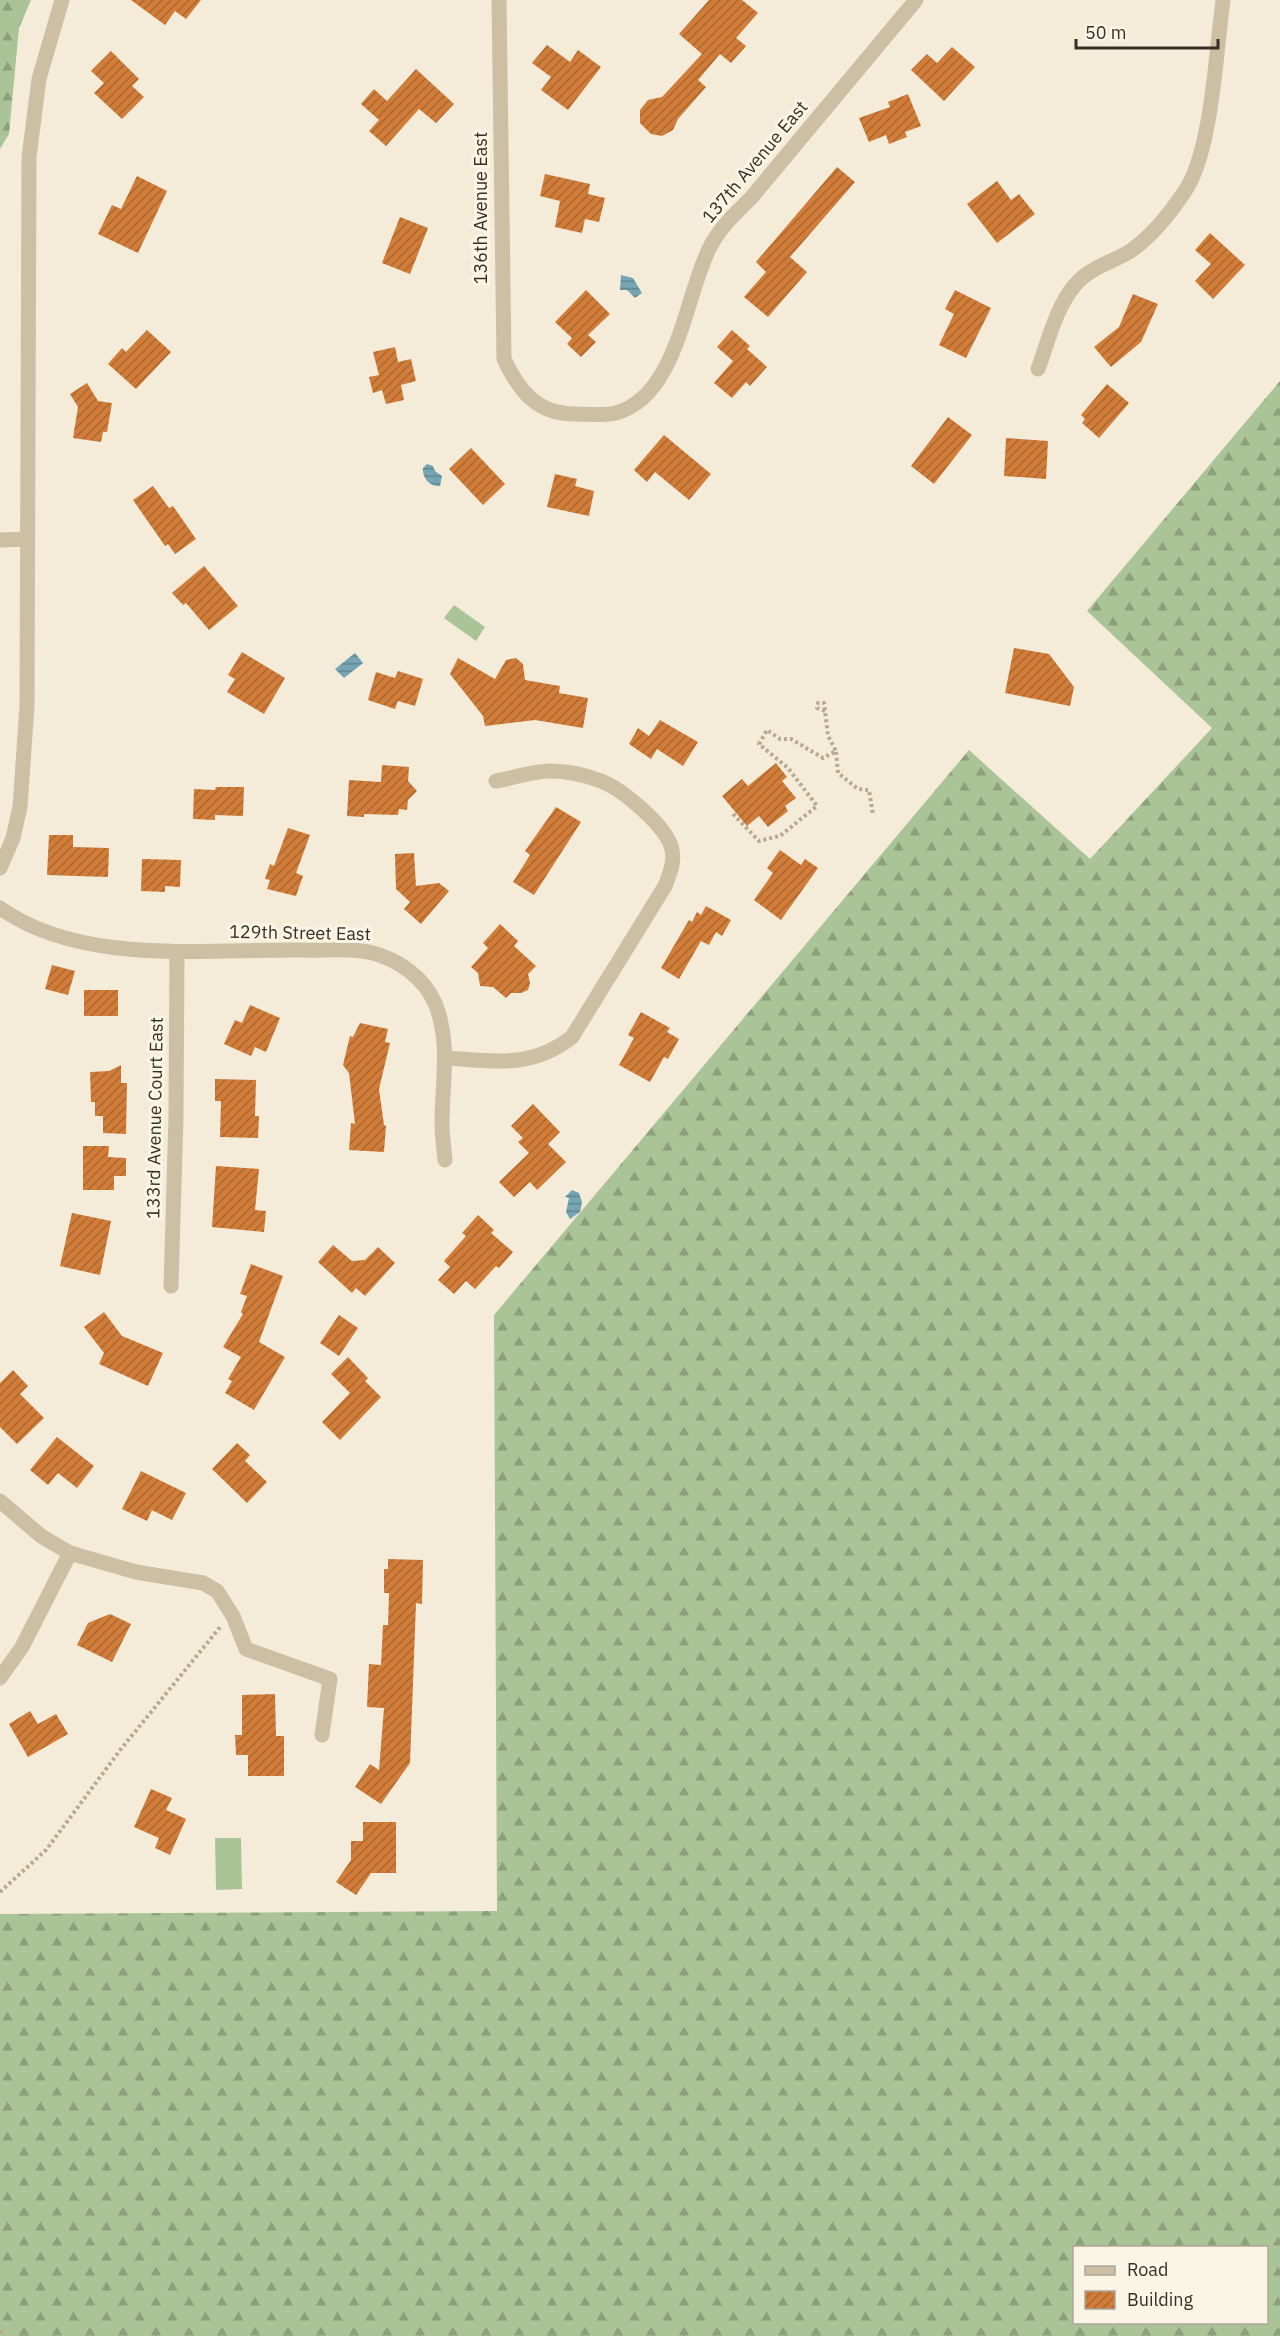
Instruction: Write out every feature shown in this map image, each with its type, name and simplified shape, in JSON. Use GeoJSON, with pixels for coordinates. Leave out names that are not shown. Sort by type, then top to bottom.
{"type":"FeatureCollection","features":[{"type":"Feature","properties":{"kind":"street"},"geometry":{"type":"LineString","coordinates":[[0,868],[13,838],[24,782],[27,706],[29,157],[39,80],[62,0]]}},
{"type":"Feature","properties":{"kind":"street","name":"136th Avenue East"},"geometry":{"type":"LineString","coordinates":[[499,0],[502,346],[504,359],[516,385],[538,403]]}},
{"type":"Feature","properties":{"kind":"street","name":"137th Avenue East"},"geometry":{"type":"LineString","coordinates":[[538,403],[562,414],[615,413],[633,405],[654,387],[678,338],[695,281],[710,246],[725,224],[751,198],[916,0]]}},
{"type":"Feature","properties":{"kind":"street"},"geometry":{"type":"LineString","coordinates":[[1038,369],[1063,305],[1074,285],[1091,270],[1129,251],[1147,236],[1185,191],[1202,157],[1223,0]]}},
{"type":"Feature","properties":{"kind":"street"},"geometry":{"type":"LineString","coordinates":[[0,540],[27,539]]}},
{"type":"Feature","properties":{"kind":"street"},"geometry":{"type":"LineString","coordinates":[[446,1058],[508,1062],[536,1058],[556,1050],[572,1037],[665,886],[671,869],[672,850],[662,828],[624,795],[603,781],[571,772],[549,771],[496,781]]}},
{"type":"Feature","properties":{"kind":"street","name":"129th Street East"},"geometry":{"type":"LineString","coordinates":[[0,908],[32,925],[85,942],[115,947],[177,952],[264,950],[377,954],[404,966],[426,987],[440,1017],[446,1058],[442,1124],[445,1160]]}},
{"type":"Feature","properties":{"kind":"street","name":"133rd Avenue Court East"},"geometry":{"type":"LineString","coordinates":[[171,1286],[177,952]]}},
{"type":"Feature","properties":{"kind":"street"},"geometry":{"type":"LineString","coordinates":[[0,1501],[41,1536],[69,1553],[154,1575],[203,1583],[217,1591],[232,1615],[246,1649],[330,1679],[322,1735]]}},
{"type":"Feature","properties":{"kind":"street"},"geometry":{"type":"LineString","coordinates":[[0,1678],[32,1629],[69,1553]]}},
{"type":"Feature","properties":{"kind":"path"},"geometry":{"type":"LineString","coordinates":[[825,711],[828,736],[836,751],[838,773],[858,789],[869,790],[873,815]]}},
{"type":"Feature","properties":{"kind":"path"},"geometry":{"type":"LineString","coordinates":[[733,814],[759,841],[780,836],[817,806],[788,768],[759,744],[767,730],[780,739],[791,739],[824,758],[836,751]]}},
{"type":"Feature","properties":{"kind":"path"},"geometry":{"type":"LineString","coordinates":[[0,1892],[46,1850],[207,1640],[232,1615]]}},
{"type":"Feature","properties":{"kind":"path"},"geometry":{"type":"LineString","coordinates":[[0,2331],[5,2336]]}},
{"type":"Feature","properties":{"kind":"green space"},"geometry":{"type":"Polygon","coordinates":[[[0,0],[31,0],[19,28],[9,134],[0,149],[0,0]]]}},
{"type":"Feature","properties":{"kind":"green space"},"geometry":{"type":"Polygon","coordinates":[[[1280,381],[1280,2336],[0,2336],[0,1914],[497,1911],[494,1315],[969,750],[1090,859],[1212,728],[1087,611],[1280,381]]]}},
{"type":"Feature","properties":{"kind":"green space"},"geometry":{"type":"Polygon","coordinates":[[[454,605],[485,627],[476,641],[444,618],[454,605]]]}},
{"type":"Feature","properties":{"kind":"green space"},"geometry":{"type":"Polygon","coordinates":[[[215,1838],[241,1838],[242,1889],[216,1890],[215,1838]]]}},
{"type":"Feature","properties":{"kind":"water"},"geometry":{"type":"Polygon","coordinates":[[[621,275],[633,278],[642,293],[635,298],[627,290],[620,290],[621,275]]]}},
{"type":"Feature","properties":{"kind":"water"},"geometry":{"type":"Polygon","coordinates":[[[427,464],[433,466],[435,471],[442,476],[440,486],[433,485],[425,478],[423,468],[427,464]]]}},
{"type":"Feature","properties":{"kind":"water"},"geometry":{"type":"Polygon","coordinates":[[[355,653],[363,663],[344,678],[335,669],[355,653]]]}},
{"type":"Feature","properties":{"kind":"water"},"geometry":{"type":"Polygon","coordinates":[[[572,1190],[579,1193],[582,1202],[580,1212],[570,1219],[566,1212],[569,1198],[565,1197],[572,1190]]]}},
{"type":"Feature","properties":{"kind":"building"},"geometry":{"type":"Polygon","coordinates":[[[131,0],[201,0],[186,19],[175,11],[165,25],[131,0]]]}},
{"type":"Feature","properties":{"kind":"building"},"geometry":{"type":"Polygon","coordinates":[[[709,0],[742,0],[758,13],[736,38],[746,46],[731,63],[720,54],[698,80],[706,87],[678,119],[673,130],[662,136],[651,134],[640,123],[640,110],[648,100],[662,97],[702,54],[679,34],[709,0]]]}},
{"type":"Feature","properties":{"kind":"building"},"geometry":{"type":"Polygon","coordinates":[[[547,45],[570,62],[578,50],[601,67],[568,110],[541,90],[551,77],[532,63],[547,45]]]}},
{"type":"Feature","properties":{"kind":"building"},"geometry":{"type":"Polygon","coordinates":[[[952,47],[975,67],[944,101],[911,70],[927,54],[937,63],[952,47]]]}},
{"type":"Feature","properties":{"kind":"building"},"geometry":{"type":"Polygon","coordinates":[[[111,51],[139,79],[132,86],[144,97],[122,119],[94,93],[104,83],[91,71],[111,51]]]}},
{"type":"Feature","properties":{"kind":"building"},"geometry":{"type":"Polygon","coordinates":[[[416,69],[454,104],[436,123],[419,109],[386,146],[369,131],[379,120],[361,104],[374,89],[387,101],[416,69]]]}},
{"type":"Feature","properties":{"kind":"building"},"geometry":{"type":"Polygon","coordinates":[[[908,94],[921,126],[905,132],[907,137],[889,144],[886,135],[869,142],[859,118],[890,107],[888,102],[908,94]]]}},
{"type":"Feature","properties":{"kind":"building"},"geometry":{"type":"Polygon","coordinates":[[[837,167],[855,182],[790,257],[807,272],[768,317],[744,297],[766,272],[756,262],[837,167]]]}},
{"type":"Feature","properties":{"kind":"building"},"geometry":{"type":"Polygon","coordinates":[[[545,174],[590,184],[588,194],[605,198],[599,222],[585,219],[582,233],[555,227],[560,201],[540,196],[545,174]]]}},
{"type":"Feature","properties":{"kind":"building"},"geometry":{"type":"Polygon","coordinates":[[[137,176],[167,191],[138,253],[98,234],[112,205],[121,209],[137,176]]]}},
{"type":"Feature","properties":{"kind":"building"},"geometry":{"type":"Polygon","coordinates":[[[997,181],[1011,200],[1019,194],[1035,214],[997,243],[967,204],[997,181]]]}},
{"type":"Feature","properties":{"kind":"building"},"geometry":{"type":"Polygon","coordinates":[[[400,217],[428,228],[410,274],[382,263],[400,217]]]}},
{"type":"Feature","properties":{"kind":"building"},"geometry":{"type":"Polygon","coordinates":[[[1210,233],[1245,265],[1213,299],[1195,281],[1211,264],[1195,250],[1210,233]]]}},
{"type":"Feature","properties":{"kind":"building"},"geometry":{"type":"Polygon","coordinates":[[[586,290],[610,314],[588,335],[596,342],[581,357],[567,344],[572,338],[555,322],[586,290]]]}},
{"type":"Feature","properties":{"kind":"building"},"geometry":{"type":"Polygon","coordinates":[[[955,290],[991,308],[966,358],[939,345],[954,314],[945,309],[955,290]]]}},
{"type":"Feature","properties":{"kind":"building"},"geometry":{"type":"Polygon","coordinates":[[[1133,294],[1158,304],[1141,342],[1111,367],[1094,347],[1119,327],[1133,294]]]}},
{"type":"Feature","properties":{"kind":"building"},"geometry":{"type":"Polygon","coordinates":[[[147,330],[171,352],[136,389],[108,364],[122,348],[126,352],[147,330]]]}},
{"type":"Feature","properties":{"kind":"building"},"geometry":{"type":"Polygon","coordinates":[[[732,330],[750,346],[747,349],[767,367],[750,386],[746,382],[732,398],[714,383],[733,361],[717,347],[732,330]]]}},
{"type":"Feature","properties":{"kind":"building"},"geometry":{"type":"Polygon","coordinates":[[[395,347],[398,362],[411,359],[416,381],[401,385],[404,400],[386,404],[382,390],[373,393],[369,377],[379,375],[373,352],[395,347]]]}},
{"type":"Feature","properties":{"kind":"building"},"geometry":{"type":"Polygon","coordinates":[[[87,383],[98,401],[112,403],[107,432],[103,432],[101,442],[73,438],[78,407],[70,394],[87,383]]]}},
{"type":"Feature","properties":{"kind":"building"},"geometry":{"type":"Polygon","coordinates":[[[1107,384],[1129,403],[1099,438],[1082,423],[1085,419],[1081,415],[1107,384]]]}},
{"type":"Feature","properties":{"kind":"building"},"geometry":{"type":"Polygon","coordinates":[[[948,417],[972,435],[934,484],[911,466],[948,417]]]}},
{"type":"Feature","properties":{"kind":"building"},"geometry":{"type":"Polygon","coordinates":[[[664,435],[711,474],[689,500],[655,472],[647,482],[634,470],[664,435]]]}},
{"type":"Feature","properties":{"kind":"building"},"geometry":{"type":"Polygon","coordinates":[[[1006,438],[1048,441],[1046,479],[1004,476],[1006,438]]]}},
{"type":"Feature","properties":{"kind":"building"},"geometry":{"type":"Polygon","coordinates":[[[471,448],[505,484],[483,505],[449,469],[471,448]]]}},
{"type":"Feature","properties":{"kind":"building"},"geometry":{"type":"Polygon","coordinates":[[[555,474],[577,479],[575,486],[594,491],[589,516],[547,507],[555,474]]]}},
{"type":"Feature","properties":{"kind":"building"},"geometry":{"type":"Polygon","coordinates":[[[153,486],[169,508],[173,506],[196,539],[175,554],[168,544],[165,546],[133,500],[153,486]]]}},
{"type":"Feature","properties":{"kind":"building"},"geometry":{"type":"Polygon","coordinates":[[[204,566],[238,606],[209,630],[186,603],[183,605],[172,593],[204,566]]]}},
{"type":"Feature","properties":{"kind":"building"},"geometry":{"type":"Polygon","coordinates":[[[1014,648],[1049,654],[1074,687],[1070,706],[1005,693],[1014,648]]]}},
{"type":"Feature","properties":{"kind":"building"},"geometry":{"type":"Polygon","coordinates":[[[242,652],[285,678],[264,714],[227,692],[235,679],[228,675],[242,652]]]}},
{"type":"Feature","properties":{"kind":"building"},"geometry":{"type":"Polygon","coordinates":[[[458,658],[495,679],[506,660],[516,658],[523,664],[525,680],[560,686],[559,693],[588,698],[583,728],[535,720],[485,726],[483,716],[450,674],[458,658]]]}},
{"type":"Feature","properties":{"kind":"building"},"geometry":{"type":"Polygon","coordinates":[[[398,671],[423,679],[415,706],[398,701],[395,709],[368,700],[376,672],[395,678],[398,671]]]}},
{"type":"Feature","properties":{"kind":"building"},"geometry":{"type":"Polygon","coordinates":[[[660,720],[698,742],[683,766],[657,749],[651,759],[629,744],[638,728],[649,736],[660,720]]]}},
{"type":"Feature","properties":{"kind":"building"},"geometry":{"type":"Polygon","coordinates":[[[776,763],[787,777],[782,781],[796,798],[785,806],[788,811],[768,827],[759,816],[747,826],[722,796],[742,779],[748,786],[776,763]]]}},
{"type":"Feature","properties":{"kind":"building"},"geometry":{"type":"Polygon","coordinates":[[[382,765],[409,767],[408,781],[417,791],[408,800],[407,810],[399,809],[398,815],[347,816],[349,780],[381,782],[382,765]]]}},
{"type":"Feature","properties":{"kind":"building"},"geometry":{"type":"Polygon","coordinates":[[[216,787],[244,787],[243,816],[215,815],[215,820],[193,819],[194,789],[215,790],[216,787]]]}},
{"type":"Feature","properties":{"kind":"building"},"geometry":{"type":"Polygon","coordinates":[[[556,807],[581,822],[534,895],[513,882],[530,855],[525,851],[556,807]]]}},
{"type":"Feature","properties":{"kind":"building"},"geometry":{"type":"Polygon","coordinates":[[[288,828],[310,835],[296,873],[303,876],[296,896],[267,889],[270,880],[265,879],[270,864],[274,866],[288,828]]]}},
{"type":"Feature","properties":{"kind":"building"},"geometry":{"type":"Polygon","coordinates":[[[49,835],[73,835],[73,847],[109,848],[108,877],[47,875],[49,835]]]}},
{"type":"Feature","properties":{"kind":"building"},"geometry":{"type":"Polygon","coordinates":[[[780,850],[801,865],[805,859],[818,868],[781,920],[754,900],[773,873],[767,868],[780,850]]]}},
{"type":"Feature","properties":{"kind":"building"},"geometry":{"type":"Polygon","coordinates":[[[414,853],[416,886],[439,883],[449,891],[421,924],[404,909],[410,902],[396,889],[395,854],[414,853]]]}},
{"type":"Feature","properties":{"kind":"building"},"geometry":{"type":"Polygon","coordinates":[[[142,859],[181,860],[180,887],[165,886],[165,892],[141,891],[142,859]]]}},
{"type":"Feature","properties":{"kind":"building"},"geometry":{"type":"Polygon","coordinates":[[[706,906],[731,920],[722,936],[716,932],[709,945],[701,941],[679,979],[661,968],[689,920],[692,922],[697,912],[701,915],[706,906]]]}},
{"type":"Feature","properties":{"kind":"building"},"geometry":{"type":"Polygon","coordinates":[[[500,924],[518,941],[514,946],[536,966],[528,974],[530,983],[528,990],[511,993],[506,998],[493,987],[480,986],[478,973],[471,967],[488,948],[483,943],[500,924]]]}},
{"type":"Feature","properties":{"kind":"building"},"geometry":{"type":"Polygon","coordinates":[[[52,965],[75,971],[68,995],[45,989],[52,965]]]}},
{"type":"Feature","properties":{"kind":"building"},"geometry":{"type":"Polygon","coordinates":[[[84,990],[118,990],[118,1016],[84,1016],[84,990]]]}},
{"type":"Feature","properties":{"kind":"building"},"geometry":{"type":"Polygon","coordinates":[[[250,1005],[280,1018],[266,1052],[255,1047],[251,1056],[224,1044],[235,1020],[242,1023],[250,1005]]]}},
{"type":"Feature","properties":{"kind":"building"},"geometry":{"type":"Polygon","coordinates":[[[641,1012],[670,1028],[667,1032],[679,1039],[668,1059],[664,1057],[650,1082],[619,1065],[634,1038],[628,1035],[641,1012]]]}},
{"type":"Feature","properties":{"kind":"building"},"geometry":{"type":"Polygon","coordinates":[[[360,1023],[388,1029],[385,1042],[390,1043],[379,1089],[386,1126],[384,1152],[349,1150],[351,1123],[355,1124],[349,1073],[343,1065],[350,1036],[353,1037],[360,1023]]]}},
{"type":"Feature","properties":{"kind":"building"},"geometry":{"type":"Polygon","coordinates":[[[121,1065],[121,1083],[127,1083],[126,1134],[103,1133],[103,1116],[95,1116],[95,1102],[91,1102],[90,1072],[109,1071],[121,1065]]]}},
{"type":"Feature","properties":{"kind":"building"},"geometry":{"type":"Polygon","coordinates":[[[215,1079],[256,1080],[255,1116],[259,1116],[258,1138],[220,1137],[221,1101],[215,1101],[215,1079]]]}},
{"type":"Feature","properties":{"kind":"building"},"geometry":{"type":"Polygon","coordinates":[[[533,1104],[560,1132],[548,1144],[566,1162],[537,1190],[530,1182],[514,1197],[499,1182],[529,1153],[518,1142],[523,1138],[511,1126],[533,1104]]]}},
{"type":"Feature","properties":{"kind":"building"},"geometry":{"type":"Polygon","coordinates":[[[83,1146],[109,1146],[108,1157],[126,1158],[126,1176],[114,1176],[114,1190],[83,1190],[83,1146]]]}},
{"type":"Feature","properties":{"kind":"building"},"geometry":{"type":"Polygon","coordinates":[[[216,1166],[259,1169],[255,1210],[266,1211],[264,1232],[212,1227],[216,1166]]]}},
{"type":"Feature","properties":{"kind":"building"},"geometry":{"type":"Polygon","coordinates":[[[72,1213],[111,1221],[100,1275],[60,1266],[72,1213]]]}},
{"type":"Feature","properties":{"kind":"building"},"geometry":{"type":"Polygon","coordinates":[[[478,1215],[494,1230],[491,1233],[513,1252],[499,1268],[496,1266],[475,1289],[466,1281],[454,1294],[438,1280],[450,1267],[444,1261],[466,1236],[462,1233],[478,1215]]]}},
{"type":"Feature","properties":{"kind":"building"},"geometry":{"type":"Polygon","coordinates":[[[333,1245],[352,1261],[365,1260],[378,1247],[395,1263],[365,1296],[356,1288],[352,1293],[318,1262],[333,1245]]]}},
{"type":"Feature","properties":{"kind":"building"},"geometry":{"type":"Polygon","coordinates":[[[251,1264],[283,1276],[259,1342],[285,1357],[254,1410],[225,1393],[232,1381],[228,1379],[241,1357],[223,1347],[243,1314],[241,1312],[247,1296],[240,1294],[251,1264]]]}},
{"type":"Feature","properties":{"kind":"building"},"geometry":{"type":"Polygon","coordinates":[[[104,1312],[122,1336],[163,1353],[148,1386],[99,1364],[104,1353],[84,1327],[104,1312]]]}},
{"type":"Feature","properties":{"kind":"building"},"geometry":{"type":"Polygon","coordinates":[[[339,1315],[358,1328],[339,1356],[320,1343],[339,1315]]]}},
{"type":"Feature","properties":{"kind":"building"},"geometry":{"type":"Polygon","coordinates":[[[348,1357],[368,1378],[365,1381],[381,1397],[340,1440],[322,1422],[350,1393],[331,1374],[348,1357]]]}},
{"type":"Feature","properties":{"kind":"building"},"geometry":{"type":"Polygon","coordinates":[[[13,1370],[28,1386],[20,1394],[44,1418],[17,1444],[0,1427],[0,1383],[13,1370]]]}},
{"type":"Feature","properties":{"kind":"building"},"geometry":{"type":"Polygon","coordinates":[[[57,1437],[94,1466],[77,1488],[58,1473],[48,1485],[30,1470],[57,1437]]]}},
{"type":"Feature","properties":{"kind":"building"},"geometry":{"type":"Polygon","coordinates":[[[237,1443],[250,1455],[245,1461],[267,1482],[247,1503],[212,1469],[237,1443]]]}},
{"type":"Feature","properties":{"kind":"building"},"geometry":{"type":"Polygon","coordinates":[[[141,1471],[186,1493],[172,1520],[152,1510],[147,1521],[122,1509],[141,1471]]]}},
{"type":"Feature","properties":{"kind":"building"},"geometry":{"type":"Polygon","coordinates":[[[388,1559],[423,1560],[422,1604],[416,1603],[410,1763],[381,1804],[355,1787],[370,1764],[379,1770],[384,1708],[367,1707],[369,1664],[381,1665],[383,1625],[388,1625],[389,1593],[384,1593],[384,1569],[388,1569],[388,1559]]]}},
{"type":"Feature","properties":{"kind":"building"},"geometry":{"type":"Polygon","coordinates":[[[110,1614],[131,1624],[112,1662],[77,1645],[88,1623],[110,1614]]]}},
{"type":"Feature","properties":{"kind":"building"},"geometry":{"type":"Polygon","coordinates":[[[275,1694],[276,1736],[284,1736],[284,1776],[248,1776],[248,1755],[236,1755],[235,1735],[242,1735],[242,1695],[275,1694]]]}},
{"type":"Feature","properties":{"kind":"building"},"geometry":{"type":"Polygon","coordinates":[[[30,1711],[38,1724],[56,1714],[68,1734],[28,1757],[9,1724],[30,1711]]]}},
{"type":"Feature","properties":{"kind":"building"},"geometry":{"type":"Polygon","coordinates":[[[151,1789],[172,1798],[166,1810],[186,1819],[170,1855],[155,1848],[159,1838],[134,1827],[151,1789]]]}},
{"type":"Feature","properties":{"kind":"building"},"geometry":{"type":"Polygon","coordinates":[[[363,1822],[396,1822],[396,1873],[371,1873],[356,1895],[336,1882],[351,1860],[351,1841],[363,1841],[363,1822]]]}}]}
